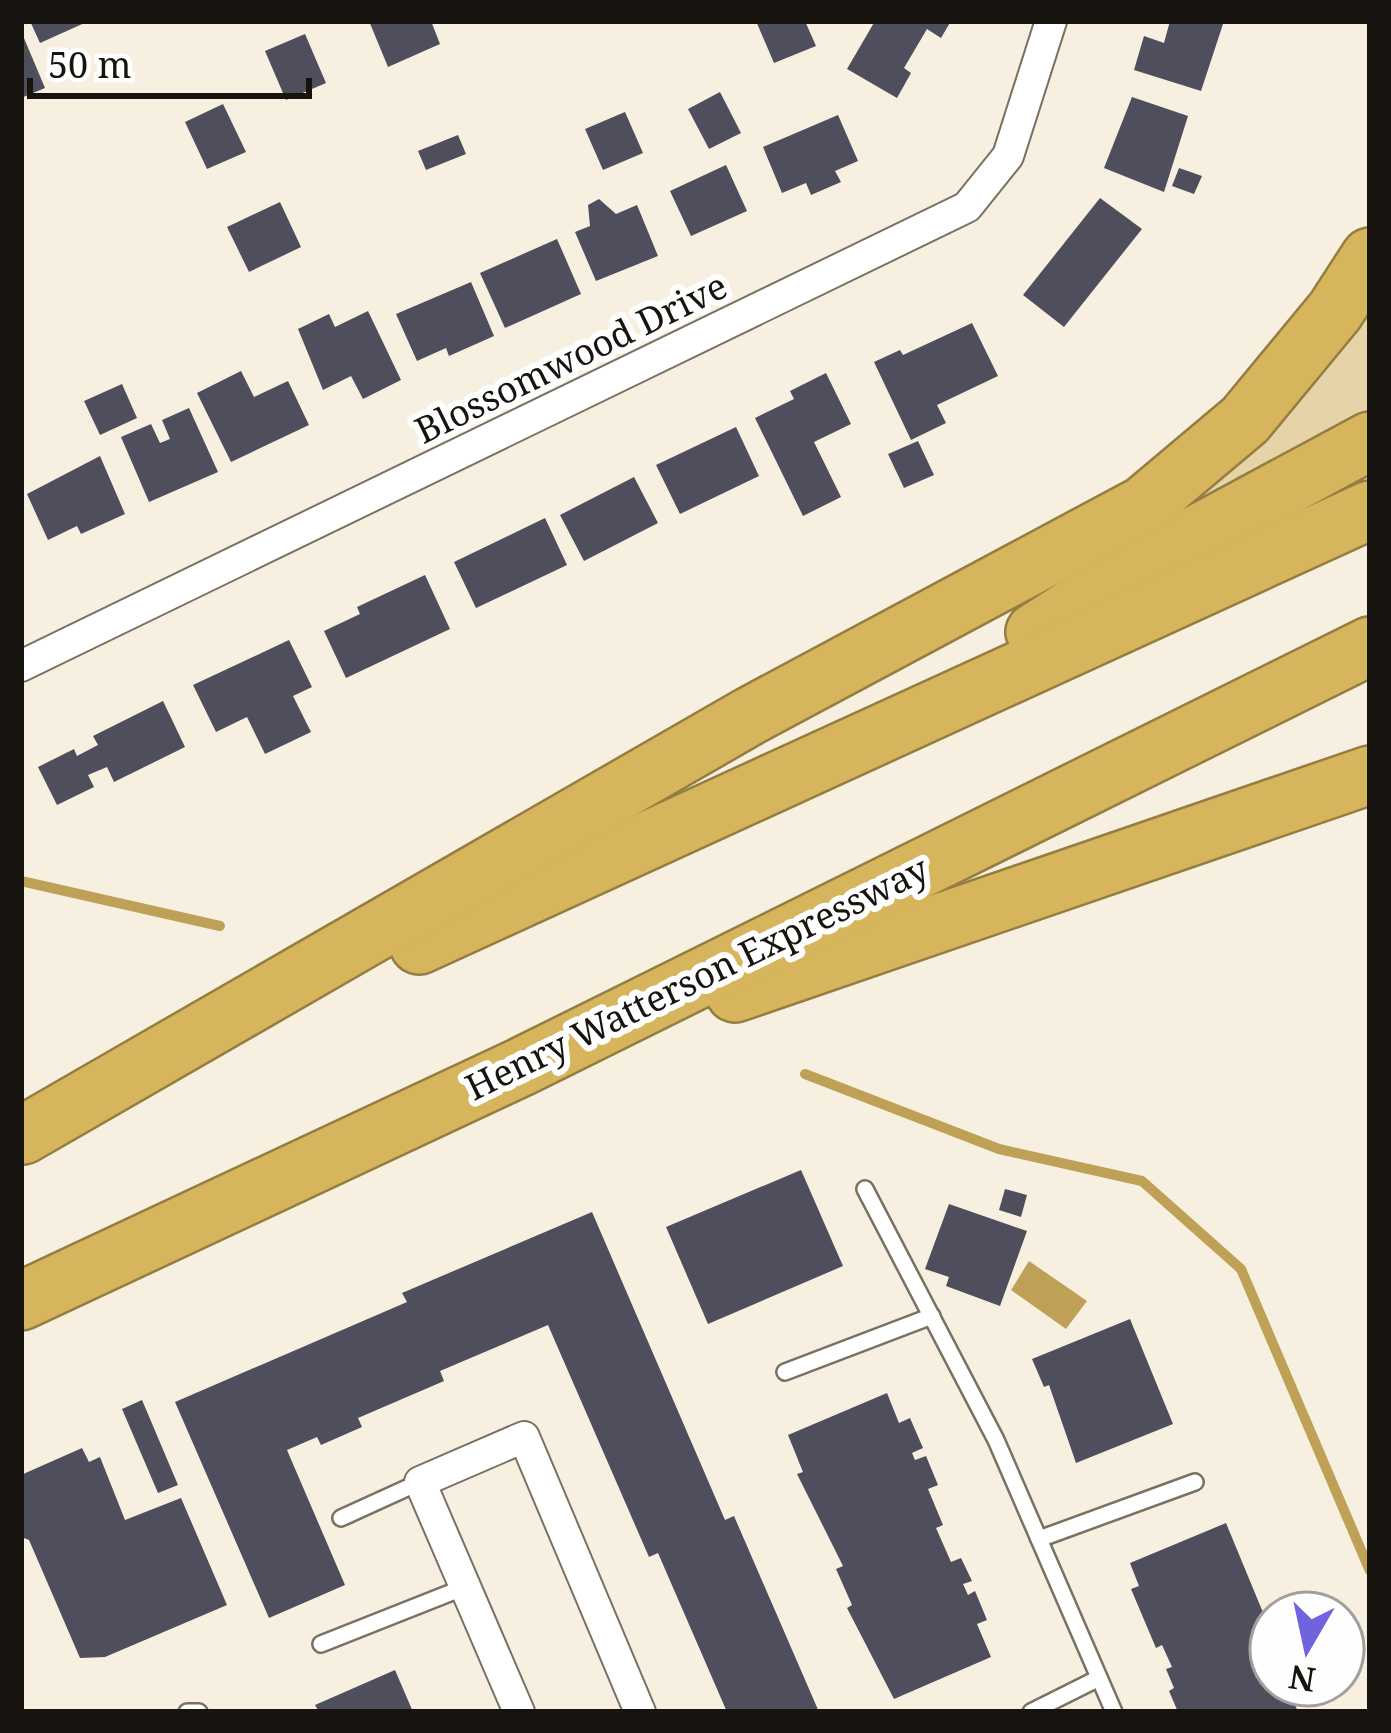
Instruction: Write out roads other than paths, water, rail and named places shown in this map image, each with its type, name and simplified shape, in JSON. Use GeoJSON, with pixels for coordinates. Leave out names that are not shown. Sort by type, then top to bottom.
{"type":"FeatureCollection","features":[{"type":"Feature","properties":{"kind":"highway"},"geometry":{"type":"LineString","coordinates":[[22,1135],[750,716],[1144,506],[1246,420],[1335,311],[1370,257]]}},
{"type":"Feature","properties":{"kind":"highway"},"geometry":{"type":"LineString","coordinates":[[858,744],[1140,565],[1370,441]]}},
{"type":"Feature","properties":{"kind":"highway"},"geometry":{"type":"LineString","coordinates":[[22,1135],[220,1035],[1370,510]]}},
{"type":"Feature","properties":{"kind":"highway","name":"Henry Watterson Expressway"},"geometry":{"type":"LineString","coordinates":[[21,1301],[521,1066],[1370,646]]}},
{"type":"Feature","properties":{"kind":"highway"},"geometry":{"type":"LineString","coordinates":[[521,1066],[1370,775]]}},
{"type":"Feature","properties":{"kind":"street","name":"Blossomwood Drive"},"geometry":{"type":"LineString","coordinates":[[21,666],[967,207],[1008,157],[1052,21]]}},
{"type":"Feature","properties":{"kind":"street"},"geometry":{"type":"LineString","coordinates":[[519,1712],[420,1482],[524,1437],[640,1712]]}},
{"type":"Feature","properties":{"kind":"lane"},"geometry":{"type":"LineString","coordinates":[[865,1189],[1040,1539],[1114,1712]]}},
{"type":"Feature","properties":{"kind":"lane"},"geometry":{"type":"LineString","coordinates":[[785,1372],[932,1316]]}},
{"type":"Feature","properties":{"kind":"lane"},"geometry":{"type":"LineString","coordinates":[[341,1518],[420,1482]]}},
{"type":"Feature","properties":{"kind":"lane"},"geometry":{"type":"LineString","coordinates":[[1040,1539],[1195,1482]]}},
{"type":"Feature","properties":{"kind":"lane"},"geometry":{"type":"LineString","coordinates":[[321,1645],[465,1587]]}},
{"type":"Feature","properties":{"kind":"lane"},"geometry":{"type":"LineString","coordinates":[[1031,1712],[1099,1678]]}},
{"type":"Feature","properties":{"kind":"lane"},"geometry":{"type":"LineString","coordinates":[[187,1712],[199,1712]]}},
{"type":"Feature","properties":{"kind":"waterway"},"geometry":{"type":"LineString","coordinates":[[21,881],[220,926]]}},
{"type":"Feature","properties":{"kind":"waterway"},"geometry":{"type":"LineString","coordinates":[[805,1074],[999,1149],[1142,1181],[1241,1269],[1370,1571]]}}]}
